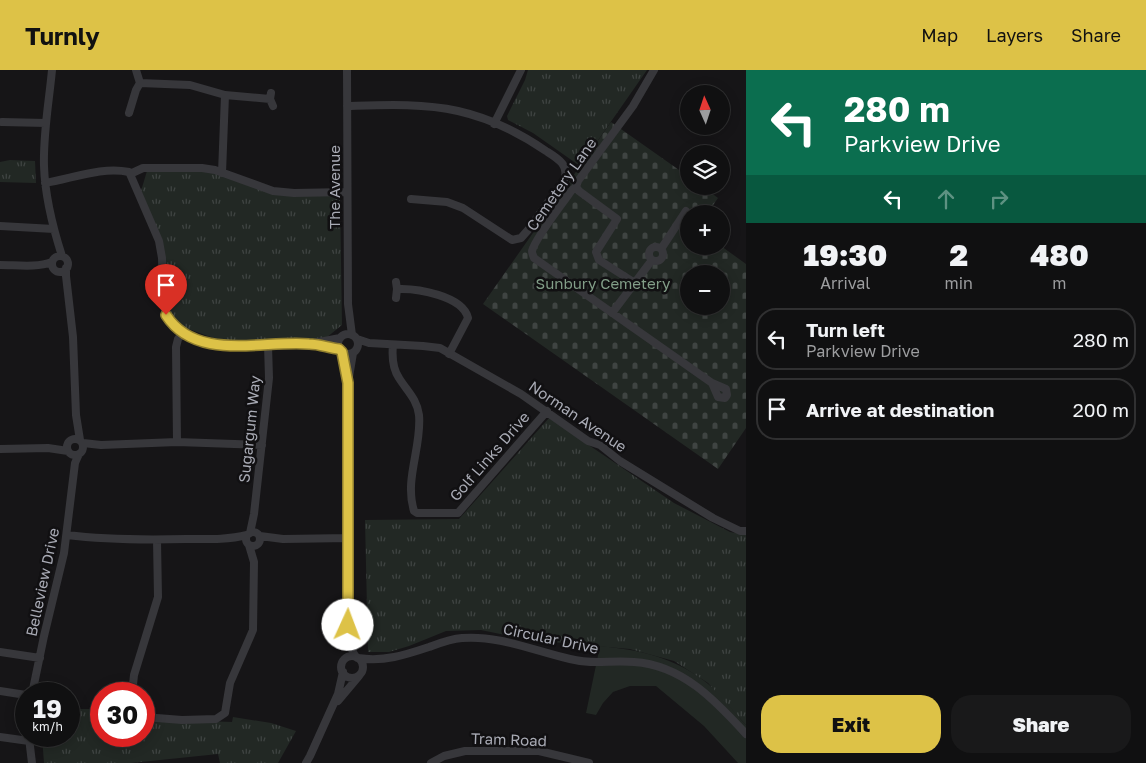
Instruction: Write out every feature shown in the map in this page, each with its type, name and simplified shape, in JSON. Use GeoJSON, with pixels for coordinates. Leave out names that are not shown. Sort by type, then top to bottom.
{"type":"FeatureCollection","features":[{"type":"Feature","properties":{"kind":"street"},"geometry":{"type":"LineString","coordinates":[[52,70],[44,164],[45,183],[58,241],[56,263]]}},
{"type":"Feature","properties":{"kind":"street"},"geometry":{"type":"LineString","coordinates":[[129,113],[140,83],[136,70]]}},
{"type":"Feature","properties":{"kind":"street","name":"The Avenue"},"geometry":{"type":"LineString","coordinates":[[347,70],[348,304],[354,337]]}},
{"type":"Feature","properties":{"kind":"street"},"geometry":{"type":"LineString","coordinates":[[494,124],[521,70]]}},
{"type":"Feature","properties":{"kind":"street","name":"Cemetery Lane"},"geometry":{"type":"LineString","coordinates":[[654,70],[633,106],[578,180],[576,187],[547,226],[533,248],[532,254],[534,258],[712,383]]}},
{"type":"Feature","properties":{"kind":"street"},"geometry":{"type":"LineString","coordinates":[[140,83],[190,86],[225,95],[271,99]]}},
{"type":"Feature","properties":{"kind":"street"},"geometry":{"type":"LineString","coordinates":[[222,173],[225,95]]}},
{"type":"Feature","properties":{"kind":"street"},"geometry":{"type":"LineString","coordinates":[[347,106],[426,107],[458,111],[515,132],[553,156],[565,167],[566,174],[564,180],[528,230],[521,238],[512,240],[463,208],[446,202],[411,199]]}},
{"type":"Feature","properties":{"kind":"street"},"geometry":{"type":"LineString","coordinates":[[2,122],[46,124]]}},
{"type":"Feature","properties":{"kind":"street"},"geometry":{"type":"LineString","coordinates":[[130,174],[143,168],[202,168],[273,191],[294,193],[347,192]]}},
{"type":"Feature","properties":{"kind":"street"},"geometry":{"type":"LineString","coordinates":[[45,183],[104,171],[120,170],[129,172],[159,241],[162,258],[163,300],[166,315],[172,325],[182,334],[218,345],[309,344],[347,334],[354,337],[358,342],[348,383],[349,614],[352,652],[363,667],[359,676],[342,695],[328,716]]}},
{"type":"Feature","properties":{"kind":"street"},"geometry":{"type":"LineString","coordinates":[[576,187],[617,219],[596,252],[599,260],[634,283]]}},
{"type":"Feature","properties":{"kind":"street"},"geometry":{"type":"LineString","coordinates":[[612,313],[652,260],[650,256],[652,249],[656,247],[661,249],[680,220]]}},
{"type":"Feature","properties":{"kind":"street"},"geometry":{"type":"LineString","coordinates":[[0,226],[54,228]]}},
{"type":"Feature","properties":{"kind":"street","name":"Belleview Drive"},"geometry":{"type":"LineString","coordinates":[[35,682],[64,553],[74,476],[75,370],[66,268],[68,262],[56,263],[68,292]]}},
{"type":"Feature","properties":{"kind":"street"},"geometry":{"type":"LineString","coordinates":[[0,265],[56,263],[66,268]]}},
{"type":"Feature","properties":{"kind":"street"},"geometry":{"type":"LineString","coordinates":[[396,298],[397,285],[431,293],[461,306],[466,311],[468,318],[464,329],[449,354]]}},
{"type":"Feature","properties":{"kind":"street","name":"The Avenue"},"geometry":{"type":"LineString","coordinates":[[341,337],[348,304]]}},
{"type":"Feature","properties":{"kind":"street"},"geometry":{"type":"LineString","coordinates":[[177,442],[176,347],[178,339],[182,334]]}},
{"type":"Feature","properties":{"kind":"street"},"geometry":{"type":"LineString","coordinates":[[341,337],[338,343],[348,383]]}},
{"type":"Feature","properties":{"kind":"street","name":"Norman Avenue"},"geometry":{"type":"LineString","coordinates":[[354,337],[369,343],[440,348],[521,394],[588,441],[600,445],[620,461],[713,518],[746,531]]}},
{"type":"Feature","properties":{"kind":"street"},"geometry":{"type":"LineString","coordinates":[[309,344],[346,354],[355,351]]}},
{"type":"Feature","properties":{"kind":"street","name":"Sugargum Way"},"geometry":{"type":"LineString","coordinates":[[155,718],[182,720],[216,718],[225,713],[230,683],[253,630],[254,514],[269,378],[268,345]]}},
{"type":"Feature","properties":{"kind":"street","name":"Norman Avenue"},"geometry":{"type":"LineString","coordinates":[[355,351],[391,345]]}},
{"type":"Feature","properties":{"kind":"street","name":"Golf Links Drive"},"geometry":{"type":"LineString","coordinates":[[391,345],[396,372],[413,397],[419,414],[411,484],[412,505],[417,513],[458,513],[547,411]]}},
{"type":"Feature","properties":{"kind":"street"},"geometry":{"type":"LineString","coordinates":[[0,449],[177,442],[262,445]]}},
{"type":"Feature","properties":{"kind":"street"},"geometry":{"type":"LineString","coordinates":[[67,535],[108,540],[349,538]]}},
{"type":"Feature","properties":{"kind":"street"},"geometry":{"type":"LineString","coordinates":[[133,682],[158,597],[157,540]]}},
{"type":"Feature","properties":{"kind":"street"},"geometry":{"type":"LineString","coordinates":[[306,763],[338,694],[343,672],[342,665],[349,614]]}},
{"type":"Feature","properties":{"kind":"street","name":"Circular Drive"},"geometry":{"type":"LineString","coordinates":[[357,657],[368,659],[392,658],[448,640],[472,638],[511,643],[588,663],[630,662],[656,665],[673,671],[698,687],[746,734]]}},
{"type":"Feature","properties":{"kind":"street"},"geometry":{"type":"LineString","coordinates":[[0,652],[40,658]]}},
{"type":"Feature","properties":{"kind":"street"},"geometry":{"type":"LineString","coordinates":[[344,660],[350,656],[357,657]]}},
{"type":"Feature","properties":{"kind":"street"},"geometry":{"type":"LineString","coordinates":[[343,672],[352,678],[359,676]]}},
{"type":"Feature","properties":{"kind":"street"},"geometry":{"type":"LineString","coordinates":[[0,691],[15,693]]}},
{"type":"Feature","properties":{"kind":"street"},"geometry":{"type":"LineString","coordinates":[[0,737],[15,738]]}},
{"type":"Feature","properties":{"kind":"street"},"geometry":{"type":"LineString","coordinates":[[30,747],[32,763]]}},
{"type":"Feature","properties":{"kind":"street"},"geometry":{"type":"LineString","coordinates":[[300,763],[314,747]]}},
{"type":"Feature","properties":{"kind":"street","name":"Tram Road"},"geometry":{"type":"LineString","coordinates":[[430,763],[444,756],[464,751],[539,751],[589,763]]}},
{"type":"Feature","properties":{"kind":"green space"},"geometry":{"type":"Polygon","coordinates":[[[528,70],[647,70],[580,166],[533,133],[508,120],[507,116],[528,70]]]}},
{"type":"Feature","properties":{"kind":"green space","name":"Sunbury Cemetery"},"geometry":{"type":"Polygon","coordinates":[[[611,122],[680,171],[680,195],[714,195],[718,198],[713,205],[680,205],[680,255],[730,255],[730,252],[746,264],[746,428],[718,469],[483,304],[611,122]]]}},
{"type":"Feature","properties":{"kind":"green space"},"geometry":{"type":"Polygon","coordinates":[[[10,160],[35,161],[36,183],[0,182],[0,162],[10,160]]]}},
{"type":"Feature","properties":{"kind":"green space"},"geometry":{"type":"Polygon","coordinates":[[[204,170],[270,191],[340,196],[342,325],[321,342],[219,340],[177,325],[165,300],[160,244],[141,191],[147,171],[204,170]]]}},
{"type":"Feature","properties":{"kind":"green space"},"geometry":{"type":"Polygon","coordinates":[[[549,418],[674,503],[730,532],[746,535],[746,725],[708,683],[674,661],[630,649],[529,640],[481,630],[446,631],[389,652],[368,652],[365,520],[459,519],[549,418]]]}},
{"type":"Feature","properties":{"kind":"green space"},"geometry":{"type":"Polygon","coordinates":[[[600,646],[656,656],[695,674],[712,687],[746,725],[746,763],[738,763],[704,726],[656,686],[630,686],[613,692],[603,703],[596,715],[586,713],[600,646]]]}},
{"type":"Feature","properties":{"kind":"green space"},"geometry":{"type":"Polygon","coordinates":[[[80,709],[90,709],[90,747],[155,747],[155,719],[232,722],[233,717],[271,723],[296,731],[278,763],[220,763],[218,754],[131,763],[44,763],[43,747],[80,747],[80,709]]]}},
{"type":"Feature","properties":{"kind":"route"},"geometry":{"type":"LineString","coordinates":[[166,315],[172,325],[182,334],[218,345],[309,344],[339,349],[342,352],[348,383],[348,625]]}}]}
